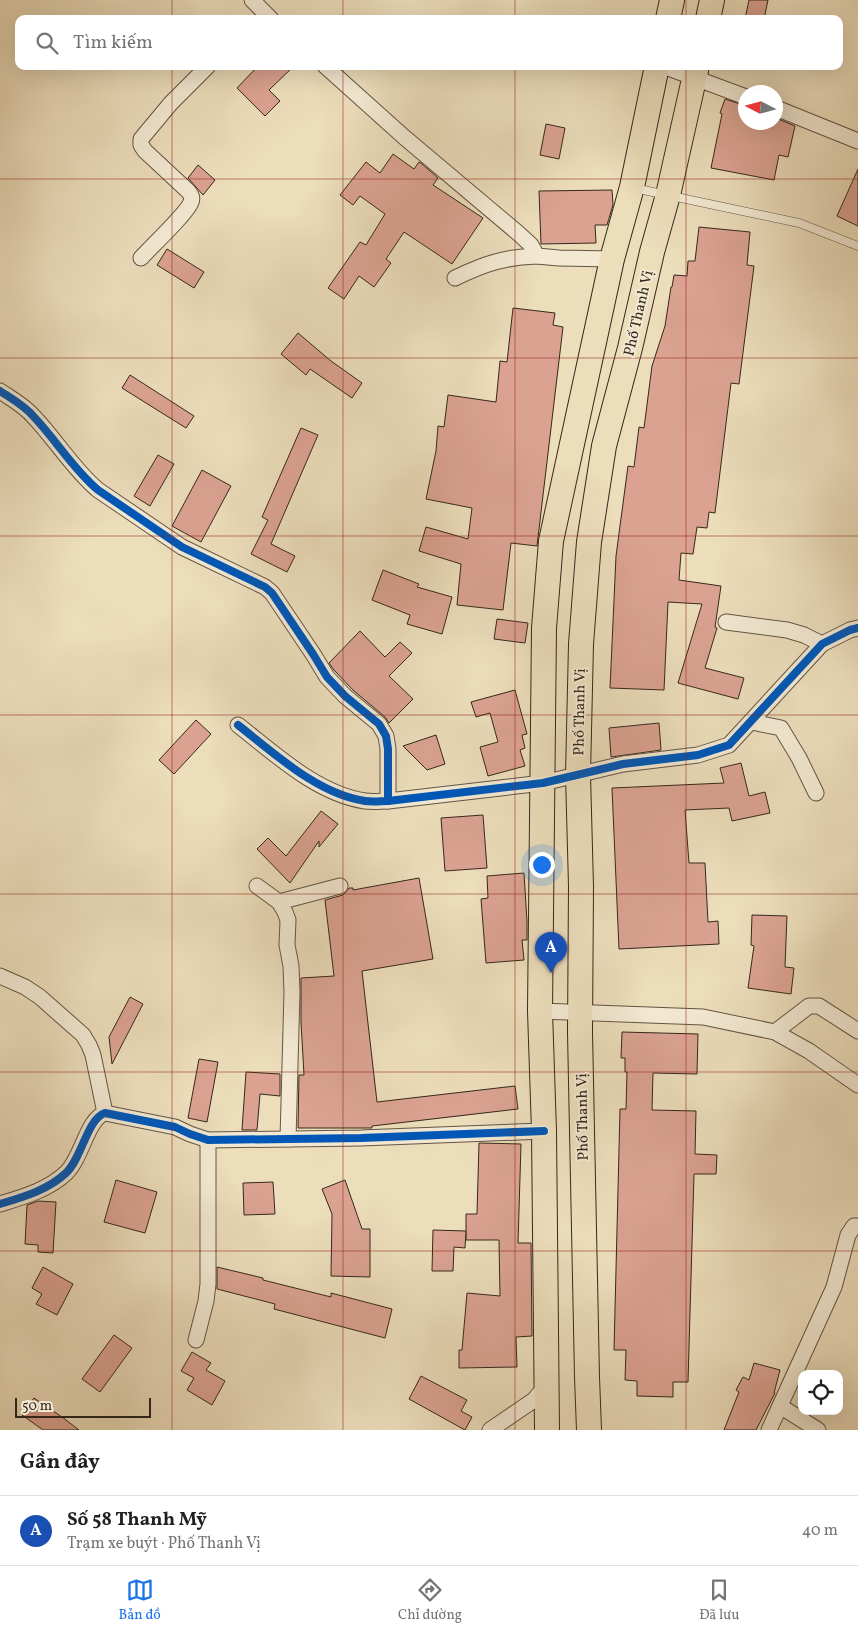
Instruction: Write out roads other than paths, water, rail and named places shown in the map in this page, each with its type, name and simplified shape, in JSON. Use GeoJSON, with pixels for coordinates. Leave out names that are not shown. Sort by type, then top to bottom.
{"type":"FeatureCollection","features":[{"type":"Feature","properties":{"kind":"main road"},"geometry":{"type":"LineString","coordinates":[[669,15],[672,0]]}},
{"type":"Feature","properties":{"kind":"main road"},"geometry":{"type":"LineString","coordinates":[[709,15],[712,0]]}},
{"type":"Feature","properties":{"kind":"main road"},"geometry":{"type":"LineString","coordinates":[[547,1430],[544,1131],[540,1011],[544,628],[551,542],[612,259],[632,188],[656,70]]}},
{"type":"Feature","properties":{"kind":"main road","name":"Phố Thanh Vị"},"geometry":{"type":"LineString","coordinates":[[589,1430],[586,1368],[580,1012],[581,886],[578,775],[581,644],[589,542],[604,446],[668,195],[695,72]]}},
{"type":"Feature","properties":{"kind":"street"},"geometry":{"type":"LineString","coordinates":[[252,0],[265,15]]}},
{"type":"Feature","properties":{"kind":"street"},"geometry":{"type":"LineString","coordinates":[[141,258],[187,210],[192,200],[192,196],[144,151],[141,139],[171,102],[204,70]]}},
{"type":"Feature","properties":{"kind":"street"},"geometry":{"type":"LineString","coordinates":[[329,70],[404,137],[518,233],[531,246],[537,256]]}},
{"type":"Feature","properties":{"kind":"street"},"geometry":{"type":"LineString","coordinates":[[695,72],[738,93]]}},
{"type":"Feature","properties":{"kind":"street"},"geometry":{"type":"LineString","coordinates":[[783,111],[858,141]]}},
{"type":"Feature","properties":{"kind":"street"},"geometry":{"type":"LineString","coordinates":[[455,278],[484,264],[513,257],[612,259]]}},
{"type":"Feature","properties":{"kind":"street"},"geometry":{"type":"LineString","coordinates":[[0,391],[34,416],[85,479],[98,490],[182,547],[272,593],[327,678],[344,696],[379,724],[386,736],[388,749],[388,801]]}},
{"type":"Feature","properties":{"kind":"street"},"geometry":{"type":"LineString","coordinates":[[726,622],[787,630],[804,635],[822,644]]}},
{"type":"Feature","properties":{"kind":"street"},"geometry":{"type":"LineString","coordinates":[[238,724],[305,778],[349,798],[367,801],[388,801],[543,783],[624,764],[698,755],[729,745],[822,644],[858,628]]}},
{"type":"Feature","properties":{"kind":"street"},"geometry":{"type":"LineString","coordinates":[[752,722],[781,728],[799,758],[816,793]]}},
{"type":"Feature","properties":{"kind":"street"},"geometry":{"type":"LineString","coordinates":[[257,886],[279,902],[288,920],[287,945],[291,966],[292,992],[288,1139]]}},
{"type":"Feature","properties":{"kind":"street"},"geometry":{"type":"LineString","coordinates":[[279,902],[340,886]]}},
{"type":"Feature","properties":{"kind":"street"},"geometry":{"type":"LineString","coordinates":[[0,976],[25,986],[83,1035],[93,1055],[105,1113]]}},
{"type":"Feature","properties":{"kind":"street"},"geometry":{"type":"LineString","coordinates":[[775,1032],[809,1006],[818,1006],[858,1030]]}},
{"type":"Feature","properties":{"kind":"street"},"geometry":{"type":"LineString","coordinates":[[540,1011],[703,1017],[775,1032],[809,1051],[858,1085]]}},
{"type":"Feature","properties":{"kind":"street"},"geometry":{"type":"LineString","coordinates":[[0,1204],[41,1190],[56,1182],[67,1172],[77,1158],[95,1119],[105,1113],[175,1128],[208,1140],[361,1138],[544,1131]]}},
{"type":"Feature","properties":{"kind":"street"},"geometry":{"type":"LineString","coordinates":[[196,1340],[208,1284],[208,1140]]}},
{"type":"Feature","properties":{"kind":"street"},"geometry":{"type":"LineString","coordinates":[[769,1430],[834,1287],[848,1235],[854,1226],[858,1226]]}},
{"type":"Feature","properties":{"kind":"street"},"geometry":{"type":"LineString","coordinates":[[490,1430],[534,1400],[546,1386]]}},
{"type":"Feature","properties":{"kind":"street"},"geometry":{"type":"LineString","coordinates":[[780,1406],[818,1430]]}},
{"type":"Feature","properties":{"kind":"lane"},"geometry":{"type":"LineString","coordinates":[[632,188],[799,223],[858,246]]}},
{"type":"Feature","properties":{"kind":"place","name":"Số 58 Thanh Mỹ"},"geometry":{"type":"Point","coordinates":[551,973]}}]}
